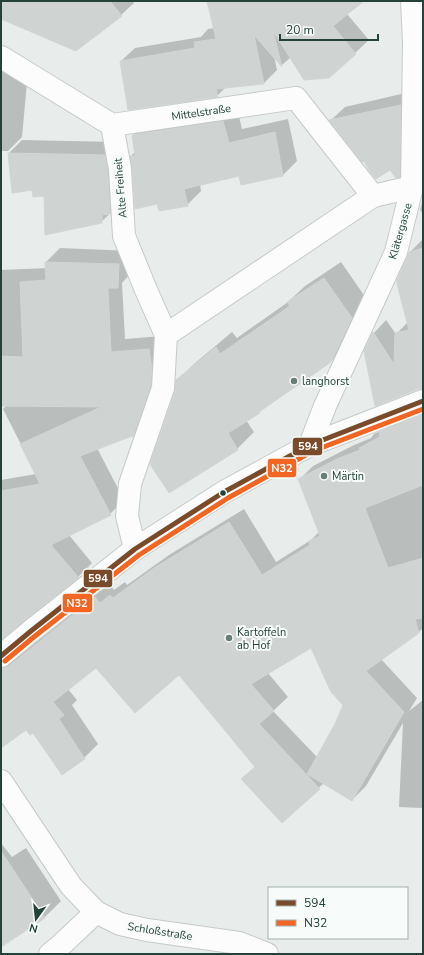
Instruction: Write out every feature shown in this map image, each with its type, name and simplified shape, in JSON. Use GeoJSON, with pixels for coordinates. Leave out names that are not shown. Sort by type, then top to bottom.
{"type":"FeatureCollection","features":[{"type":"Feature","properties":{"kind":"street","name":"Klätergasse"},"geometry":{"type":"LineString","coordinates":[[310,445],[325,406],[396,252],[417,184],[412,1]]}},
{"type":"Feature","properties":{"kind":"street"},"geometry":{"type":"LineString","coordinates":[[1,58],[112,125]]}},
{"type":"Feature","properties":{"kind":"street","name":"Mittelstraße"},"geometry":{"type":"LineString","coordinates":[[112,125],[296,98],[373,196]]}},
{"type":"Feature","properties":{"kind":"street","name":"Alte Freiheit"},"geometry":{"type":"LineString","coordinates":[[112,125],[120,169],[124,236],[166,335],[163,388],[130,484],[127,516],[134,549]]}},
{"type":"Feature","properties":{"kind":"street"},"geometry":{"type":"LineString","coordinates":[[166,335],[373,196],[417,184]]}},
{"type":"Feature","properties":{"kind":"street"},"geometry":{"type":"LineString","coordinates":[[1,656],[134,549],[224,492],[310,445],[423,400]]}},
{"type":"Feature","properties":{"kind":"street","name":"Schloßstraße"},"geometry":{"type":"LineString","coordinates":[[1,781],[71,886],[96,912],[120,924],[147,930],[239,942],[267,954]]}},
{"type":"Feature","properties":{"kind":"street"},"geometry":{"type":"LineString","coordinates":[[50,954],[96,912]]}},
{"type":"Feature","properties":{"kind":"building"},"geometry":{"type":"Polygon","coordinates":[[[1,1],[110,1],[122,16],[76,51],[1,19],[1,1]]]}},
{"type":"Feature","properties":{"kind":"building"},"geometry":{"type":"Polygon","coordinates":[[[207,1],[364,1],[333,26],[356,54],[329,78],[304,80],[273,31],[282,67],[254,35],[264,84],[216,89],[218,97],[128,110],[120,61],[195,48],[194,42],[216,39],[207,1]]]}},
{"type":"Feature","properties":{"kind":"building"},"geometry":{"type":"Polygon","coordinates":[[[401,105],[400,177],[396,178],[390,170],[376,179],[364,161],[362,162],[329,120],[401,105]]]}},
{"type":"Feature","properties":{"kind":"building"},"geometry":{"type":"Polygon","coordinates":[[[223,121],[229,143],[275,132],[283,176],[241,185],[239,176],[184,189],[188,206],[159,211],[157,204],[135,209],[130,156],[135,156],[132,135],[223,121]]]}},
{"type":"Feature","properties":{"kind":"building"},"geometry":{"type":"Polygon","coordinates":[[[8,153],[105,155],[108,170],[110,214],[102,215],[102,223],[45,235],[44,196],[33,197],[32,190],[12,193],[8,153]]]}},
{"type":"Feature","properties":{"kind":"building"},"geometry":{"type":"Polygon","coordinates":[[[423,248],[423,389],[418,389],[375,406],[364,351],[373,332],[394,364],[395,333],[409,330],[397,280],[409,252],[423,248]]]}},
{"type":"Feature","properties":{"kind":"building"},"geometry":{"type":"Polygon","coordinates":[[[45,262],[119,264],[118,288],[108,288],[111,352],[149,349],[152,369],[151,386],[133,437],[132,436],[80,456],[111,515],[51,545],[79,578],[1,640],[1,491],[40,484],[20,444],[101,407],[1,406],[1,356],[23,357],[20,282],[46,280],[45,262]]]}},
{"type":"Feature","properties":{"kind":"building"},"geometry":{"type":"Polygon","coordinates":[[[324,278],[352,318],[331,362],[259,412],[260,413],[228,433],[238,450],[169,493],[150,464],[175,392],[176,380],[216,347],[220,354],[290,306],[287,302],[324,278]]]}},
{"type":"Feature","properties":{"kind":"building"},"geometry":{"type":"Polygon","coordinates":[[[423,414],[423,485],[365,508],[388,568],[423,558],[423,618],[415,619],[419,633],[366,671],[404,712],[352,801],[307,774],[335,724],[343,705],[331,692],[311,648],[251,684],[274,711],[259,724],[320,789],[282,823],[241,779],[255,767],[179,675],[135,713],[96,668],[53,702],[64,715],[59,719],[85,759],[62,775],[33,733],[30,735],[26,730],[1,748],[1,668],[9,666],[95,597],[100,603],[110,595],[113,598],[154,568],[229,522],[262,575],[310,545],[309,541],[320,536],[298,479],[337,459],[360,450],[359,448],[380,437],[379,431],[423,414]]]}},
{"type":"Feature","properties":{"kind":"building"},"geometry":{"type":"Polygon","coordinates":[[[1,851],[45,918],[1,947],[1,851]]]}},
{"type":"Feature","properties":{"kind":"transit line","name":"594"},"geometry":{"type":"LineString","coordinates":[[1,656],[135,549],[224,492],[310,445],[423,401]]}},
{"type":"Feature","properties":{"kind":"transit line","name":"N32"},"geometry":{"type":"LineString","coordinates":[[5,661],[139,555],[228,498],[313,451],[423,409]]}},
{"type":"Feature","properties":{"kind":"place","name":"langhorst"},"geometry":{"type":"Point","coordinates":[294,381]}},
{"type":"Feature","properties":{"kind":"place","name":"Märtin"},"geometry":{"type":"Point","coordinates":[324,476]}},
{"type":"Feature","properties":{"kind":"place","name":"Kartoffeln ab Hof"},"geometry":{"type":"Point","coordinates":[229,638]}}]}
